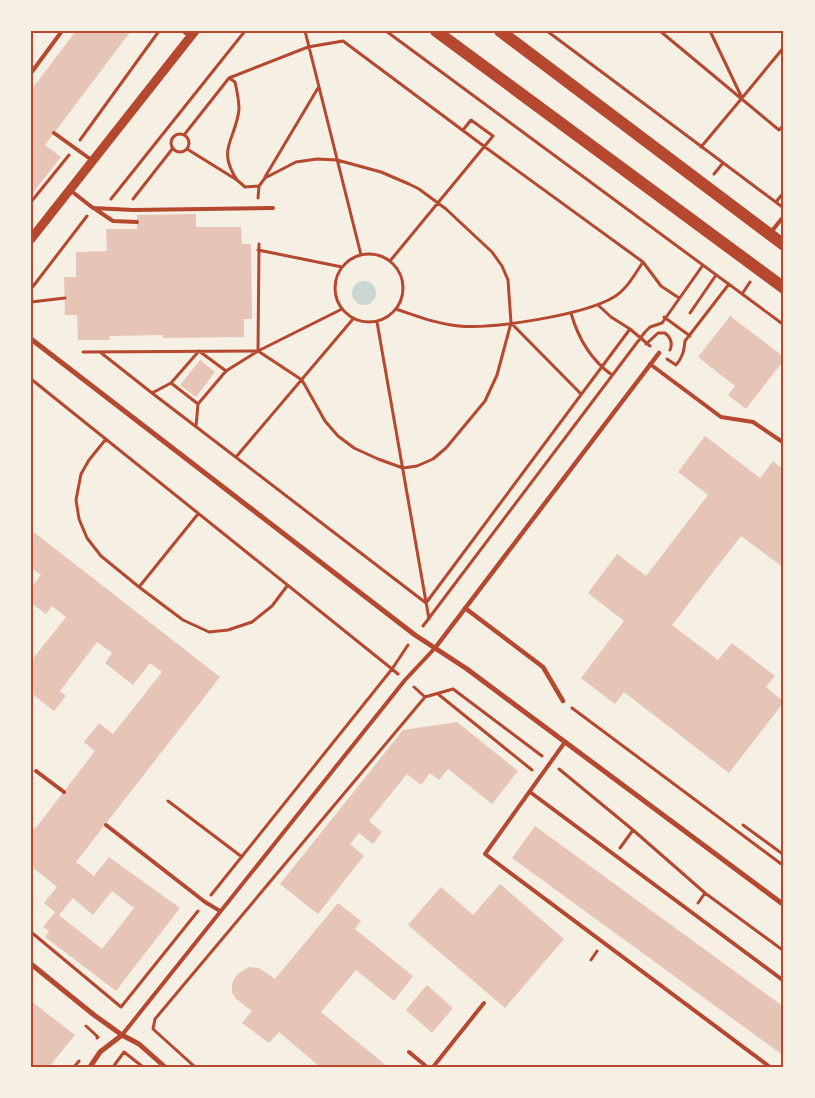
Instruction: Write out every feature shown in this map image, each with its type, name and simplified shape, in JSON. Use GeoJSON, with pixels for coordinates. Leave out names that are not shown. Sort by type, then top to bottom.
{"type":"FeatureCollection","features":[{"type":"Feature","properties":{"kind":"main road"},"geometry":{"type":"LineString","coordinates":[[436,31],[784,288]]}},
{"type":"Feature","properties":{"kind":"main road"},"geometry":{"type":"LineString","coordinates":[[500,31],[784,245]]}},
{"type":"Feature","properties":{"kind":"street"},"geometry":{"type":"LineString","coordinates":[[31,238],[93,161],[190,33]]}},
{"type":"Feature","properties":{"kind":"street"},"geometry":{"type":"LineString","coordinates":[[31,339],[399,623],[467,669],[784,905]]}},
{"type":"Feature","properties":{"kind":"street"},"geometry":{"type":"LineString","coordinates":[[435,648],[658,353]]}},
{"type":"Feature","properties":{"kind":"street"},"geometry":{"type":"LineString","coordinates":[[465,608],[543,667],[563,701]]}},
{"type":"Feature","properties":{"kind":"street"},"geometry":{"type":"LineString","coordinates":[[31,964],[122,1035],[140,1044],[164,1067]]}},
{"type":"Feature","properties":{"kind":"street"},"geometry":{"type":"LineString","coordinates":[[90,1067],[100,1052],[122,1035]]}},
{"type":"Feature","properties":{"kind":"lane"},"geometry":{"type":"LineString","coordinates":[[31,73],[62,31]]}},
{"type":"Feature","properties":{"kind":"lane"},"geometry":{"type":"LineString","coordinates":[[54,133],[93,161]]}},
{"type":"Feature","properties":{"kind":"lane"},"geometry":{"type":"LineString","coordinates":[[70,190],[114,221],[137,222]]}},
{"type":"Feature","properties":{"kind":"lane"},"geometry":{"type":"LineString","coordinates":[[93,208],[133,210],[273,208]]}},
{"type":"Feature","properties":{"kind":"lane"},"geometry":{"type":"LineString","coordinates":[[770,234],[784,216]]}},
{"type":"Feature","properties":{"kind":"lane"},"geometry":{"type":"LineString","coordinates":[[650,364],[721,417],[754,422],[784,443]]}},
{"type":"Feature","properties":{"kind":"lane"},"geometry":{"type":"LineString","coordinates":[[122,1035],[405,680],[435,648]]}},
{"type":"Feature","properties":{"kind":"lane"},"geometry":{"type":"LineString","coordinates":[[565,742],[485,854],[770,1067]]}},
{"type":"Feature","properties":{"kind":"lane"},"geometry":{"type":"LineString","coordinates":[[36,771],[64,792]]}},
{"type":"Feature","properties":{"kind":"lane"},"geometry":{"type":"LineString","coordinates":[[530,792],[784,981]]}},
{"type":"Feature","properties":{"kind":"lane"},"geometry":{"type":"LineString","coordinates":[[106,825],[220,911]]}},
{"type":"Feature","properties":{"kind":"lane"},"geometry":{"type":"LineString","coordinates":[[433,1067],[484,1003]]}},
{"type":"Feature","properties":{"kind":"lane"},"geometry":{"type":"LineString","coordinates":[[409,1052],[427,1067]]}},
{"type":"Feature","properties":{"kind":"path"},"geometry":{"type":"LineString","coordinates":[[31,202],[74,148],[159,31]]}},
{"type":"Feature","properties":{"kind":"path"},"geometry":{"type":"LineString","coordinates":[[117,201],[110,201],[245,31]]}},
{"type":"Feature","properties":{"kind":"path"},"geometry":{"type":"LineString","coordinates":[[305,31],[360,255]]}},
{"type":"Feature","properties":{"kind":"path"},"geometry":{"type":"LineString","coordinates":[[386,31],[784,325]]}},
{"type":"Feature","properties":{"kind":"path"},"geometry":{"type":"LineString","coordinates":[[547,31],[722,164],[784,208]]}},
{"type":"Feature","properties":{"kind":"path"},"geometry":{"type":"LineString","coordinates":[[660,31],[779,130],[784,125]]}},
{"type":"Feature","properties":{"kind":"path"},"geometry":{"type":"LineString","coordinates":[[710,31],[742,98]]}},
{"type":"Feature","properties":{"kind":"path"},"geometry":{"type":"LineString","coordinates":[[184,135],[229,78],[308,47],[343,40],[485,147],[643,262],[661,286],[679,298]]}},
{"type":"Feature","properties":{"kind":"path"},"geometry":{"type":"LineString","coordinates":[[702,147],[784,47]]}},
{"type":"Feature","properties":{"kind":"path"},"geometry":{"type":"LineString","coordinates":[[229,78],[235,82],[239,109],[227,153],[231,170],[237,180]]}},
{"type":"Feature","properties":{"kind":"path"},"geometry":{"type":"LineString","coordinates":[[258,208],[259,186],[319,87]]}},
{"type":"Feature","properties":{"kind":"path"},"geometry":{"type":"LineString","coordinates":[[390,261],[493,136],[471,120],[463,130]]}},
{"type":"Feature","properties":{"kind":"path"},"geometry":{"type":"LineString","coordinates":[[165,132],[172,138]]}},
{"type":"Feature","properties":{"kind":"path"},"geometry":{"type":"LineString","coordinates":[[125,200],[132,200],[172,148],[172,138],[178,134],[184,135],[189,140],[186,149],[179,152],[172,148]]}},
{"type":"Feature","properties":{"kind":"path"},"geometry":{"type":"LineString","coordinates":[[186,149],[237,180],[245,187],[259,186]]}},
{"type":"Feature","properties":{"kind":"path"},"geometry":{"type":"LineString","coordinates":[[83,352],[258,351],[302,380],[325,421],[338,436],[354,448],[403,468],[417,466],[433,459],[446,448],[485,400],[496,376],[511,323],[508,280],[502,266],[492,252],[438,203],[419,189],[396,178],[337,160],[317,159],[296,162],[265,178]]}},
{"type":"Feature","properties":{"kind":"path"},"geometry":{"type":"LineString","coordinates":[[776,202],[784,192]]}},
{"type":"Feature","properties":{"kind":"path"},"geometry":{"type":"LineString","coordinates":[[31,289],[93,208]]}},
{"type":"Feature","properties":{"kind":"path"},"geometry":{"type":"LineString","coordinates":[[258,244],[258,351]]}},
{"type":"Feature","properties":{"kind":"path"},"geometry":{"type":"LineString","coordinates":[[258,250],[342,267]]}},
{"type":"Feature","properties":{"kind":"path"},"geometry":{"type":"LineString","coordinates":[[360,255],[376,255],[390,261],[399,271],[403,284],[402,297],[396,309],[391,315],[377,322],[353,319],[342,309],[336,295],[335,288],[338,274],[342,267],[360,255]]}},
{"type":"Feature","properties":{"kind":"path"},"geometry":{"type":"LineString","coordinates":[[396,309],[433,322],[460,326],[511,323],[570,312],[598,305],[616,296],[627,285],[643,262]]}},
{"type":"Feature","properties":{"kind":"path"},"geometry":{"type":"LineString","coordinates":[[377,322],[430,620],[612,375],[650,327],[662,323],[703,265]]}},
{"type":"Feature","properties":{"kind":"path"},"geometry":{"type":"LineString","coordinates":[[690,313],[716,275]]}},
{"type":"Feature","properties":{"kind":"path"},"geometry":{"type":"LineString","coordinates":[[598,305],[611,317],[676,365],[684,352],[685,341],[729,284]]}},
{"type":"Feature","properties":{"kind":"path"},"geometry":{"type":"LineString","coordinates":[[31,302],[65,298]]}},
{"type":"Feature","properties":{"kind":"path"},"geometry":{"type":"LineString","coordinates":[[196,427],[198,404],[226,371],[258,351],[342,309]]}},
{"type":"Feature","properties":{"kind":"path"},"geometry":{"type":"LineString","coordinates":[[570,312],[576,331],[585,347],[602,368],[612,375]]}},
{"type":"Feature","properties":{"kind":"path"},"geometry":{"type":"LineString","coordinates":[[664,318],[690,336]]}},
{"type":"Feature","properties":{"kind":"path"},"geometry":{"type":"LineString","coordinates":[[236,457],[353,319]]}},
{"type":"Feature","properties":{"kind":"path"},"geometry":{"type":"LineString","coordinates":[[511,323],[581,394]]}},
{"type":"Feature","properties":{"kind":"path"},"geometry":{"type":"LineString","coordinates":[[426,604],[630,330]]}},
{"type":"Feature","properties":{"kind":"path"},"geometry":{"type":"LineString","coordinates":[[199,351],[226,371]]}},
{"type":"Feature","properties":{"kind":"path"},"geometry":{"type":"LineString","coordinates":[[152,393],[172,383],[199,351]]}},
{"type":"Feature","properties":{"kind":"path"},"geometry":{"type":"LineString","coordinates":[[100,352],[426,604]]}},
{"type":"Feature","properties":{"kind":"path"},"geometry":{"type":"LineString","coordinates":[[31,379],[392,669],[121,1007],[31,932]]}},
{"type":"Feature","properties":{"kind":"path"},"geometry":{"type":"LineString","coordinates":[[172,383],[198,404]]}},
{"type":"Feature","properties":{"kind":"path"},"geometry":{"type":"LineString","coordinates":[[106,439],[89,460],[81,474],[76,500],[79,519],[86,538],[102,556],[139,587],[183,620],[209,632],[228,630],[252,622],[272,606],[287,586]]}},
{"type":"Feature","properties":{"kind":"path"},"geometry":{"type":"LineString","coordinates":[[139,587],[198,514]]}},
{"type":"Feature","properties":{"kind":"path"},"geometry":{"type":"LineString","coordinates":[[195,1067],[152,1029],[155,1019],[425,697],[453,689],[550,763],[633,830],[705,893],[784,951]]}},
{"type":"Feature","properties":{"kind":"path"},"geometry":{"type":"LineString","coordinates":[[437,694],[541,776]]}},
{"type":"Feature","properties":{"kind":"path"},"geometry":{"type":"LineString","coordinates":[[563,701],[784,866]]}},
{"type":"Feature","properties":{"kind":"path"},"geometry":{"type":"LineString","coordinates":[[168,801],[242,857]]}},
{"type":"Feature","properties":{"kind":"path"},"geometry":{"type":"LineString","coordinates":[[744,825],[784,855]]}},
{"type":"Feature","properties":{"kind":"path"},"geometry":{"type":"LineString","coordinates":[[615,856],[633,830]]}},
{"type":"Feature","properties":{"kind":"path"},"geometry":{"type":"LineString","coordinates":[[79,1020],[98,1037],[95,1041]]}},
{"type":"Feature","properties":{"kind":"path"},"geometry":{"type":"LineString","coordinates":[[113,1067],[124,1052],[143,1067]]}},
{"type":"Feature","properties":{"kind":"path"},"geometry":{"type":"LineString","coordinates":[[74,1067],[80,1060]]}},
{"type":"Feature","properties":{"kind":"shaded area"},"geometry":{"type":"Polygon","coordinates":[[[364,281],[369,282],[375,288],[375,298],[369,304],[364,305],[359,304],[353,298],[352,293],[353,288],[359,282],[364,281]]]}},
{"type":"Feature","properties":{"kind":"building"},"geometry":{"type":"Polygon","coordinates":[[[76,31],[131,31],[45,145],[61,157],[31,195],[31,90],[76,31]]]}},
{"type":"Feature","properties":{"kind":"building"},"geometry":{"type":"Polygon","coordinates":[[[196,214],[196,227],[241,227],[242,244],[251,244],[252,319],[244,319],[244,337],[163,338],[163,335],[109,336],[110,340],[78,340],[77,315],[65,315],[64,277],[76,277],[76,252],[107,251],[106,229],[137,229],[137,215],[196,214]]]}},
{"type":"Feature","properties":{"kind":"building"},"geometry":{"type":"Polygon","coordinates":[[[730,316],[784,357],[784,360],[746,409],[728,395],[735,386],[698,357],[730,316]]]}},
{"type":"Feature","properties":{"kind":"building"},"geometry":{"type":"Polygon","coordinates":[[[200,360],[215,372],[196,397],[180,385],[200,360]]]}},
{"type":"Feature","properties":{"kind":"building"},"geometry":{"type":"Polygon","coordinates":[[[705,436],[760,478],[773,461],[784,470],[784,568],[741,536],[672,625],[718,660],[732,643],[775,676],[766,687],[784,702],[729,773],[624,692],[615,704],[581,678],[624,621],[588,593],[617,554],[646,576],[708,495],[678,472],[705,436]]]}},
{"type":"Feature","properties":{"kind":"building"},"geometry":{"type":"Polygon","coordinates":[[[31,530],[220,677],[76,862],[94,876],[109,857],[180,908],[116,991],[45,937],[49,931],[43,927],[55,912],[44,903],[57,887],[31,866],[31,826],[35,829],[95,751],[84,742],[99,723],[113,734],[162,672],[150,663],[133,685],[105,663],[112,653],[97,642],[60,691],[66,696],[54,711],[31,693],[31,661],[66,617],[52,606],[46,614],[31,603],[31,588],[41,575],[31,567],[31,530]],[[112,891],[93,915],[73,898],[59,915],[102,949],[134,908],[112,891]]]}},
{"type":"Feature","properties":{"kind":"building"},"geometry":{"type":"Polygon","coordinates":[[[457,722],[518,771],[492,804],[448,769],[439,780],[430,773],[421,785],[407,774],[369,821],[382,832],[373,844],[359,833],[350,844],[364,856],[318,914],[280,884],[403,730],[457,722]]]}},
{"type":"Feature","properties":{"kind":"building"},"geometry":{"type":"Polygon","coordinates":[[[535,826],[784,1007],[784,1056],[512,858],[535,826]]]}},
{"type":"Feature","properties":{"kind":"building"},"geometry":{"type":"Polygon","coordinates":[[[500,884],[564,939],[505,1008],[408,925],[441,887],[473,915],[500,884]]]}},
{"type":"Feature","properties":{"kind":"building"},"geometry":{"type":"Polygon","coordinates":[[[338,903],[361,921],[355,929],[413,976],[394,1001],[356,970],[321,1012],[388,1067],[320,1067],[279,1032],[269,1043],[242,1023],[252,1011],[235,998],[232,992],[234,979],[249,967],[259,968],[275,979],[338,903]]]}},
{"type":"Feature","properties":{"kind":"building"},"geometry":{"type":"Polygon","coordinates":[[[427,985],[453,1008],[432,1033],[406,1010],[427,985]]]}},
{"type":"Feature","properties":{"kind":"building"},"geometry":{"type":"Polygon","coordinates":[[[31,1001],[75,1035],[49,1067],[31,1067],[31,1001]]]}}]}
